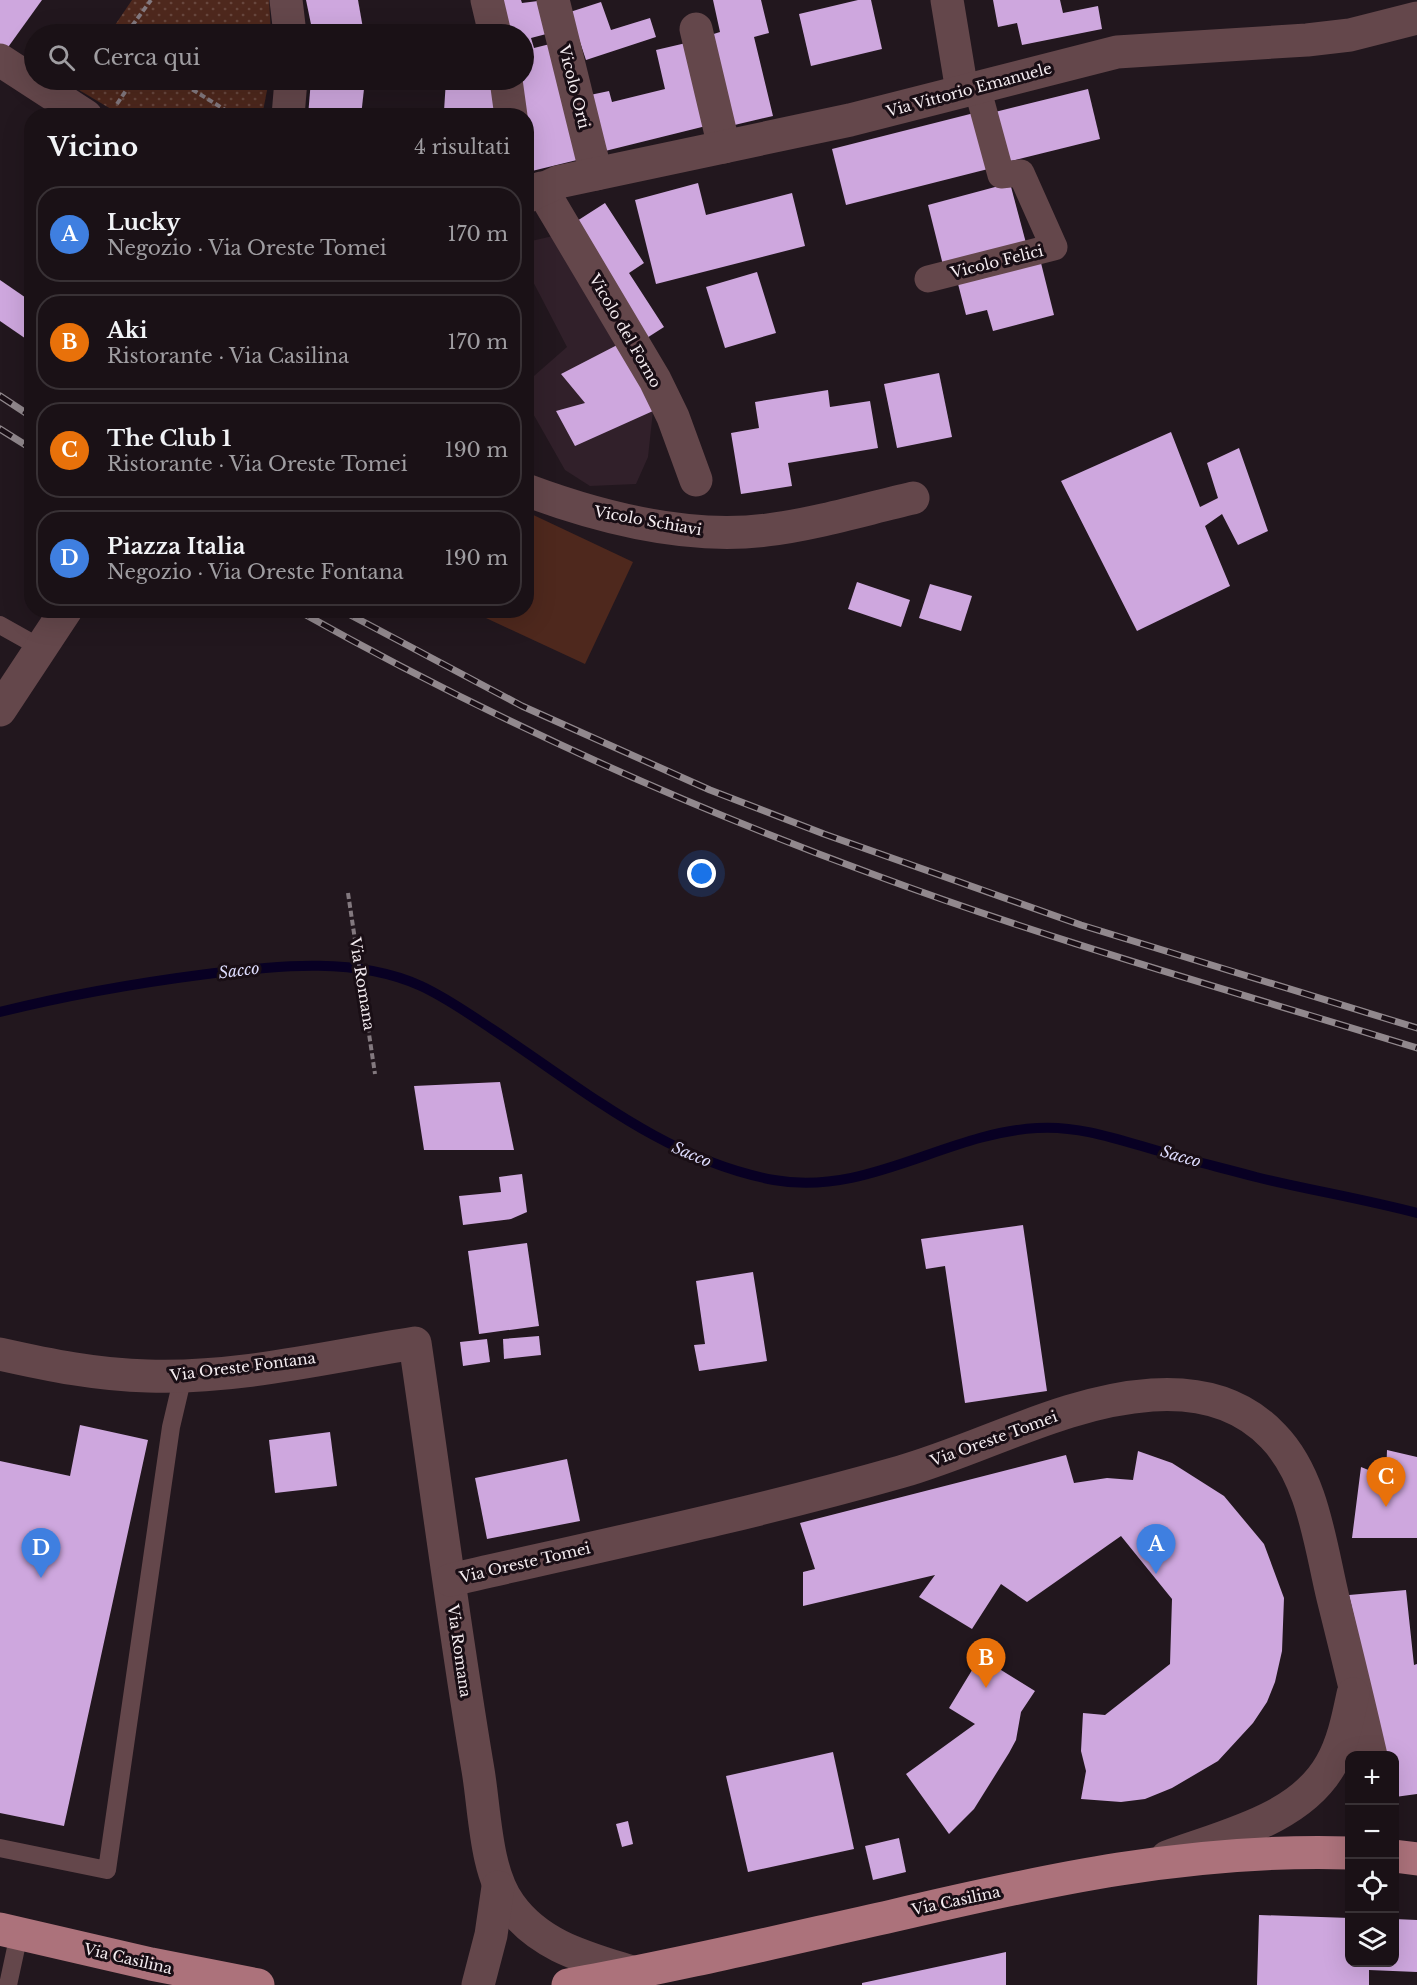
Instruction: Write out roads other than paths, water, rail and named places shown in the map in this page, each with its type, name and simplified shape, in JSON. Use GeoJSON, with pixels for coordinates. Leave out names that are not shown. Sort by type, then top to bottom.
{"type":"FeatureCollection","features":[{"type":"Feature","properties":{"kind":"main road","name":"Via Casilina"},"geometry":{"type":"LineString","coordinates":[[567,1985],[635,1973],[962,1899],[1152,1862],[1243,1854],[1345,1853]]}},
{"type":"Feature","properties":{"kind":"main road"},"geometry":{"type":"LineString","coordinates":[[1399,1857],[1417,1859]]}},
{"type":"Feature","properties":{"kind":"main road","name":"Via Casilina"},"geometry":{"type":"LineString","coordinates":[[10,1931],[258,1985]]}},
{"type":"Feature","properties":{"kind":"street"},"geometry":{"type":"LineString","coordinates":[[286,0],[289,24]]}},
{"type":"Feature","properties":{"kind":"street"},"geometry":{"type":"LineString","coordinates":[[487,0],[493,24]]}},
{"type":"Feature","properties":{"kind":"street","name":"Vicolo Orti"},"geometry":{"type":"LineString","coordinates":[[553,0],[596,174]]}},
{"type":"Feature","properties":{"kind":"street"},"geometry":{"type":"LineString","coordinates":[[947,0],[970,89]]}},
{"type":"Feature","properties":{"kind":"street","name":"Via Vittorio Emanuele"},"geometry":{"type":"LineString","coordinates":[[534,193],[596,174],[850,120],[1134,49],[1307,40],[1350,35],[1417,18]]}},
{"type":"Feature","properties":{"kind":"street"},"geometry":{"type":"LineString","coordinates":[[696,29],[724,147]]}},
{"type":"Feature","properties":{"kind":"street"},"geometry":{"type":"LineString","coordinates":[[0,60],[24,72]]}},
{"type":"Feature","properties":{"kind":"street","name":"Vicolo Felici"},"geometry":{"type":"LineString","coordinates":[[928,279],[1054,248],[1021,173],[1001,175],[970,89]]}},
{"type":"Feature","properties":{"kind":"street"},"geometry":{"type":"LineString","coordinates":[[59,90],[95,108]]}},
{"type":"Feature","properties":{"kind":"street"},"geometry":{"type":"LineString","coordinates":[[289,108],[290,90]]}},
{"type":"Feature","properties":{"kind":"street"},"geometry":{"type":"LineString","coordinates":[[507,90],[510,108]]}},
{"type":"Feature","properties":{"kind":"street","name":"Vicolo del Forno"},"geometry":{"type":"LineString","coordinates":[[534,193],[655,380],[675,423],[696,480]]}},
{"type":"Feature","properties":{"kind":"street","name":"Vicolo Schiavi"},"geometry":{"type":"LineString","coordinates":[[534,493],[596,513],[632,521],[682,530],[729,532],[775,529],[913,498]]}},
{"type":"Feature","properties":{"kind":"street"},"geometry":{"type":"LineString","coordinates":[[0,710],[61,618]]}},
{"type":"Feature","properties":{"kind":"street","name":"Via Oreste Fontana"},"geometry":{"type":"LineString","coordinates":[[0,1354],[58,1366],[116,1374],[183,1376],[265,1367],[415,1343]]}},
{"type":"Feature","properties":{"kind":"street","name":"Via Romana"},"geometry":{"type":"LineString","coordinates":[[415,1343],[486,1829],[498,1887],[491,1935],[478,1985]]}},
{"type":"Feature","properties":{"kind":"street","name":"Via Oreste Tomei"},"geometry":{"type":"LineString","coordinates":[[450,1580],[737,1514],[901,1472],[1092,1405],[1152,1395],[1198,1396],[1230,1405],[1259,1423],[1274,1436],[1293,1465],[1315,1521],[1370,1751]]}},
{"type":"Feature","properties":{"kind":"street","name":"Via Oreste Tomei"},"geometry":{"type":"LineString","coordinates":[[1152,1862],[1254,1824],[1307,1794],[1323,1776],[1336,1755],[1355,1687]]}},
{"type":"Feature","properties":{"kind":"street","name":"Via Romana"},"geometry":{"type":"LineString","coordinates":[[498,1887],[521,1919],[548,1941],[582,1956],[635,1973]]}},
{"type":"Feature","properties":{"kind":"lane"},"geometry":{"type":"LineString","coordinates":[[0,625],[41,648]]}},
{"type":"Feature","properties":{"kind":"lane"},"geometry":{"type":"LineString","coordinates":[[0,1848],[107,1870],[171,1427],[183,1376]]}},
{"type":"Feature","properties":{"kind":"lane"},"geometry":{"type":"LineString","coordinates":[[8,1985],[10,1931]]}},
{"type":"Feature","properties":{"kind":"waterway","name":"Sacco"},"geometry":{"type":"LineString","coordinates":[[0,1012],[103,990],[234,971],[288,966],[370,970],[421,986],[458,1006],[592,1097],[661,1139],[734,1170],[774,1180],[808,1183],[842,1180],[1003,1132],[1054,1128],[1104,1135],[1256,1177],[1417,1213]]}},
{"type":"Feature","properties":{"kind":"railway"},"geometry":{"type":"LineString","coordinates":[[0,396],[24,412]]}},
{"type":"Feature","properties":{"kind":"railway"},"geometry":{"type":"LineString","coordinates":[[0,429],[24,444]]}},
{"type":"Feature","properties":{"kind":"railway"},"geometry":{"type":"LineString","coordinates":[[312,618],[437,685],[581,754],[801,847],[1009,922],[1417,1048]]}},
{"type":"Feature","properties":{"kind":"railway"},"geometry":{"type":"LineString","coordinates":[[356,618],[522,706],[710,790],[824,834],[1081,925],[1417,1028]]}},
{"type":"Feature","properties":{"kind":"place","name":"The Club 1"},"geometry":{"type":"Point","coordinates":[1386,1507]}},
{"type":"Feature","properties":{"kind":"place","name":"Lucky"},"geometry":{"type":"Point","coordinates":[1156,1574]}},
{"type":"Feature","properties":{"kind":"place","name":"Piazza Italia"},"geometry":{"type":"Point","coordinates":[41,1578]}},
{"type":"Feature","properties":{"kind":"place","name":"Aki"},"geometry":{"type":"Point","coordinates":[986,1688]}}]}
